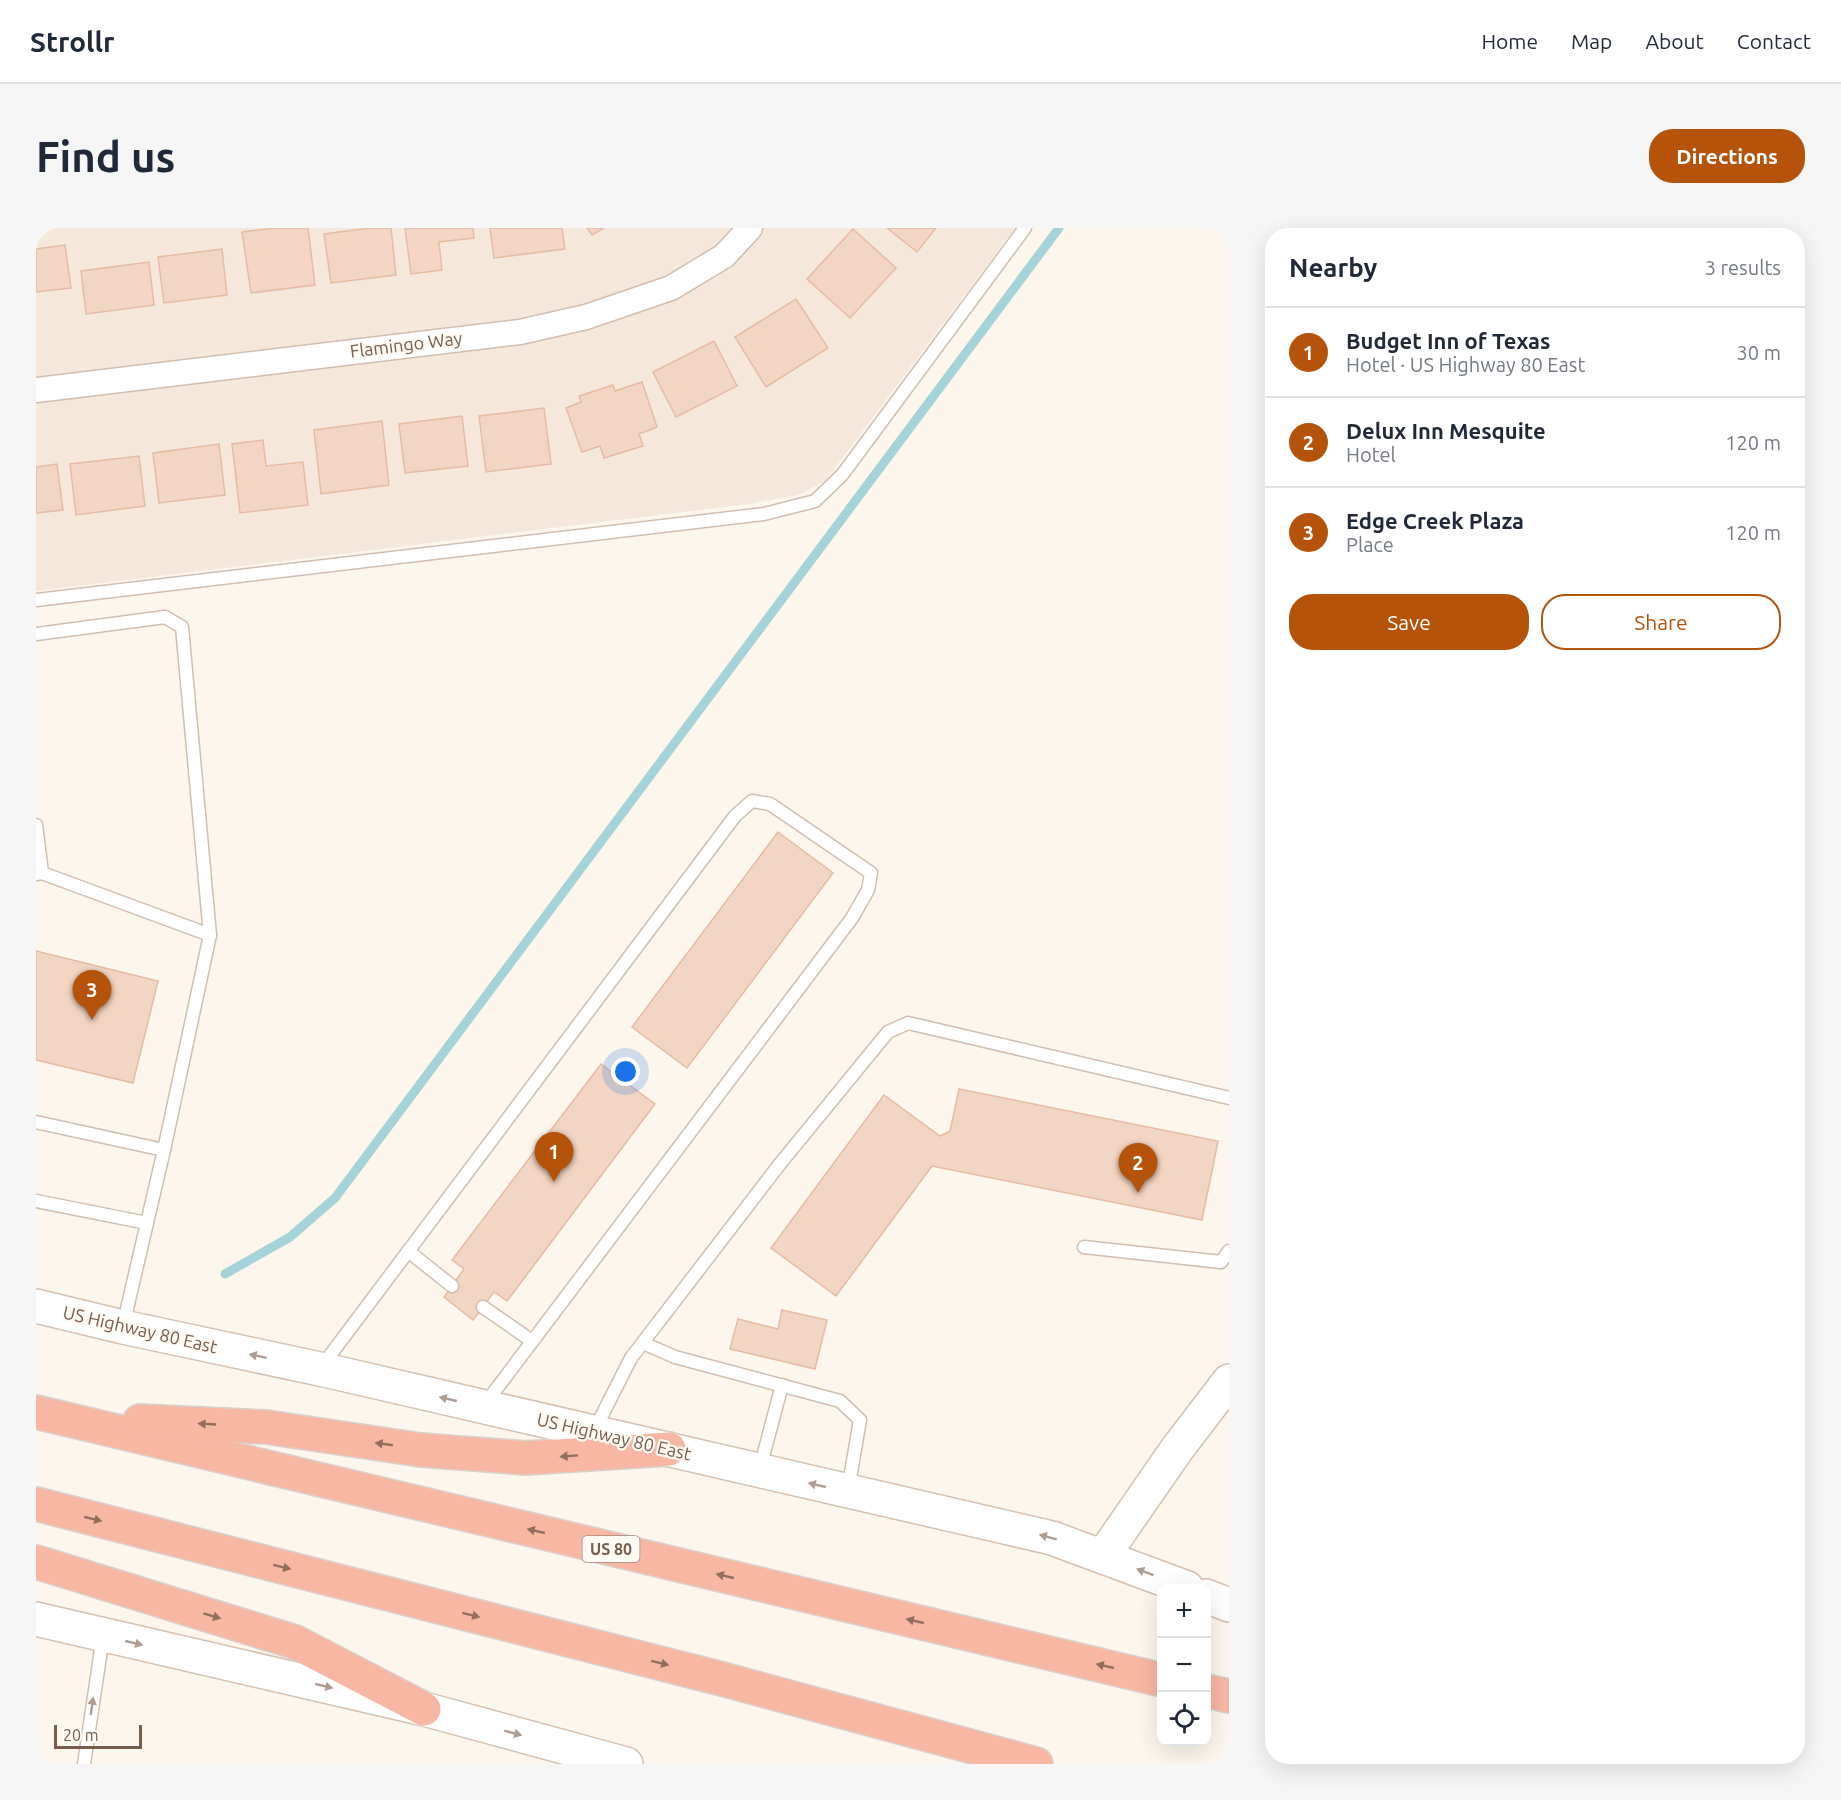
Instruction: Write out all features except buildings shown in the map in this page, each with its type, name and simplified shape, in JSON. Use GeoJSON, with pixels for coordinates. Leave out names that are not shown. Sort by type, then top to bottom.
{"type":"FeatureCollection","features":[{"type":"Feature","properties":{"kind":"highway"},"geometry":{"type":"LineString","coordinates":[[48,1414],[266,1427],[421,1450],[526,1458],[669,1449]]}},
{"type":"Feature","properties":{"kind":"highway","name":"US 80"},"geometry":{"type":"LineString","coordinates":[[48,1414],[1157,1679]]}},
{"type":"Feature","properties":{"kind":"highway"},"geometry":{"type":"LineString","coordinates":[[36,1504],[723,1679],[1036,1764]]}},
{"type":"Feature","properties":{"kind":"highway"},"geometry":{"type":"LineString","coordinates":[[36,1562],[295,1642],[424,1708]]}},
{"type":"Feature","properties":{"kind":"highway"},"geometry":{"type":"LineString","coordinates":[[1211,1692],[1229,1696]]}},
{"type":"Feature","properties":{"kind":"main road","name":"US Highway 80 East"},"geometry":{"type":"LineString","coordinates":[[36,1306],[1052,1538],[1176,1584]]}},
{"type":"Feature","properties":{"kind":"main road"},"geometry":{"type":"LineString","coordinates":[[1103,1556],[1177,1449],[1229,1381]]}},
{"type":"Feature","properties":{"kind":"main road"},"geometry":{"type":"LineString","coordinates":[[1211,1598],[1229,1605]]}},
{"type":"Feature","properties":{"kind":"main road"},"geometry":{"type":"LineString","coordinates":[[36,1619],[424,1708],[626,1764]]}},
{"type":"Feature","properties":{"kind":"street","name":"Flamingo Way"},"geometry":{"type":"LineString","coordinates":[[36,390],[520,332],[586,317],[671,288],[724,256],[750,228]]}},
{"type":"Feature","properties":{"kind":"lane"},"geometry":{"type":"LineString","coordinates":[[36,600],[764,514],[815,501],[842,475],[1025,228]]}},
{"type":"Feature","properties":{"kind":"lane"},"geometry":{"type":"LineString","coordinates":[[36,634],[165,617],[182,627],[210,935],[123,1327]]}},
{"type":"Feature","properties":{"kind":"lane"},"geometry":{"type":"LineString","coordinates":[[319,1369],[735,816],[752,801],[770,804],[871,873],[868,890],[852,918],[483,1407]]}},
{"type":"Feature","properties":{"kind":"lane"},"geometry":{"type":"LineString","coordinates":[[36,825],[39,874],[210,935]]}},
{"type":"Feature","properties":{"kind":"lane"},"geometry":{"type":"LineString","coordinates":[[594,1432],[631,1358],[779,1165],[888,1032],[908,1023],[1229,1098]]}},
{"type":"Feature","properties":{"kind":"lane"},"geometry":{"type":"LineString","coordinates":[[36,1122],[164,1150]]}},
{"type":"Feature","properties":{"kind":"lane"},"geometry":{"type":"LineString","coordinates":[[36,1201],[147,1223]]}},
{"type":"Feature","properties":{"kind":"lane"},"geometry":{"type":"LineString","coordinates":[[1084,1247],[1225,1265],[1229,1251]]}},
{"type":"Feature","properties":{"kind":"lane"},"geometry":{"type":"LineString","coordinates":[[408,1251],[452,1286]]}},
{"type":"Feature","properties":{"kind":"lane"},"geometry":{"type":"LineString","coordinates":[[483,1307],[532,1341]]}},
{"type":"Feature","properties":{"kind":"lane"},"geometry":{"type":"LineString","coordinates":[[643,1343],[675,1357],[840,1401],[860,1420],[848,1492]]}},
{"type":"Feature","properties":{"kind":"lane"},"geometry":{"type":"LineString","coordinates":[[759,1471],[782,1385]]}},
{"type":"Feature","properties":{"kind":"lane"},"geometry":{"type":"LineString","coordinates":[[84,1764],[103,1636]]}},
{"type":"Feature","properties":{"kind":"shaded area"},"geometry":{"type":"Polygon","coordinates":[[[36,228],[1015,228],[826,480],[798,495],[749,504],[36,591],[36,228]]]}},
{"type":"Feature","properties":{"kind":"waterway"},"geometry":{"type":"LineString","coordinates":[[225,1274],[290,1237],[335,1198],[1059,228]]}},
{"type":"Feature","properties":{"kind":"place","name":"Edge Creek Plaza"},"geometry":{"type":"Point","coordinates":[92,1020]}},
{"type":"Feature","properties":{"kind":"place","name":"Budget Inn of Texas"},"geometry":{"type":"Point","coordinates":[554,1182]}},
{"type":"Feature","properties":{"kind":"place","name":"Delux Inn Mesquite"},"geometry":{"type":"Point","coordinates":[1138,1193]}}]}
